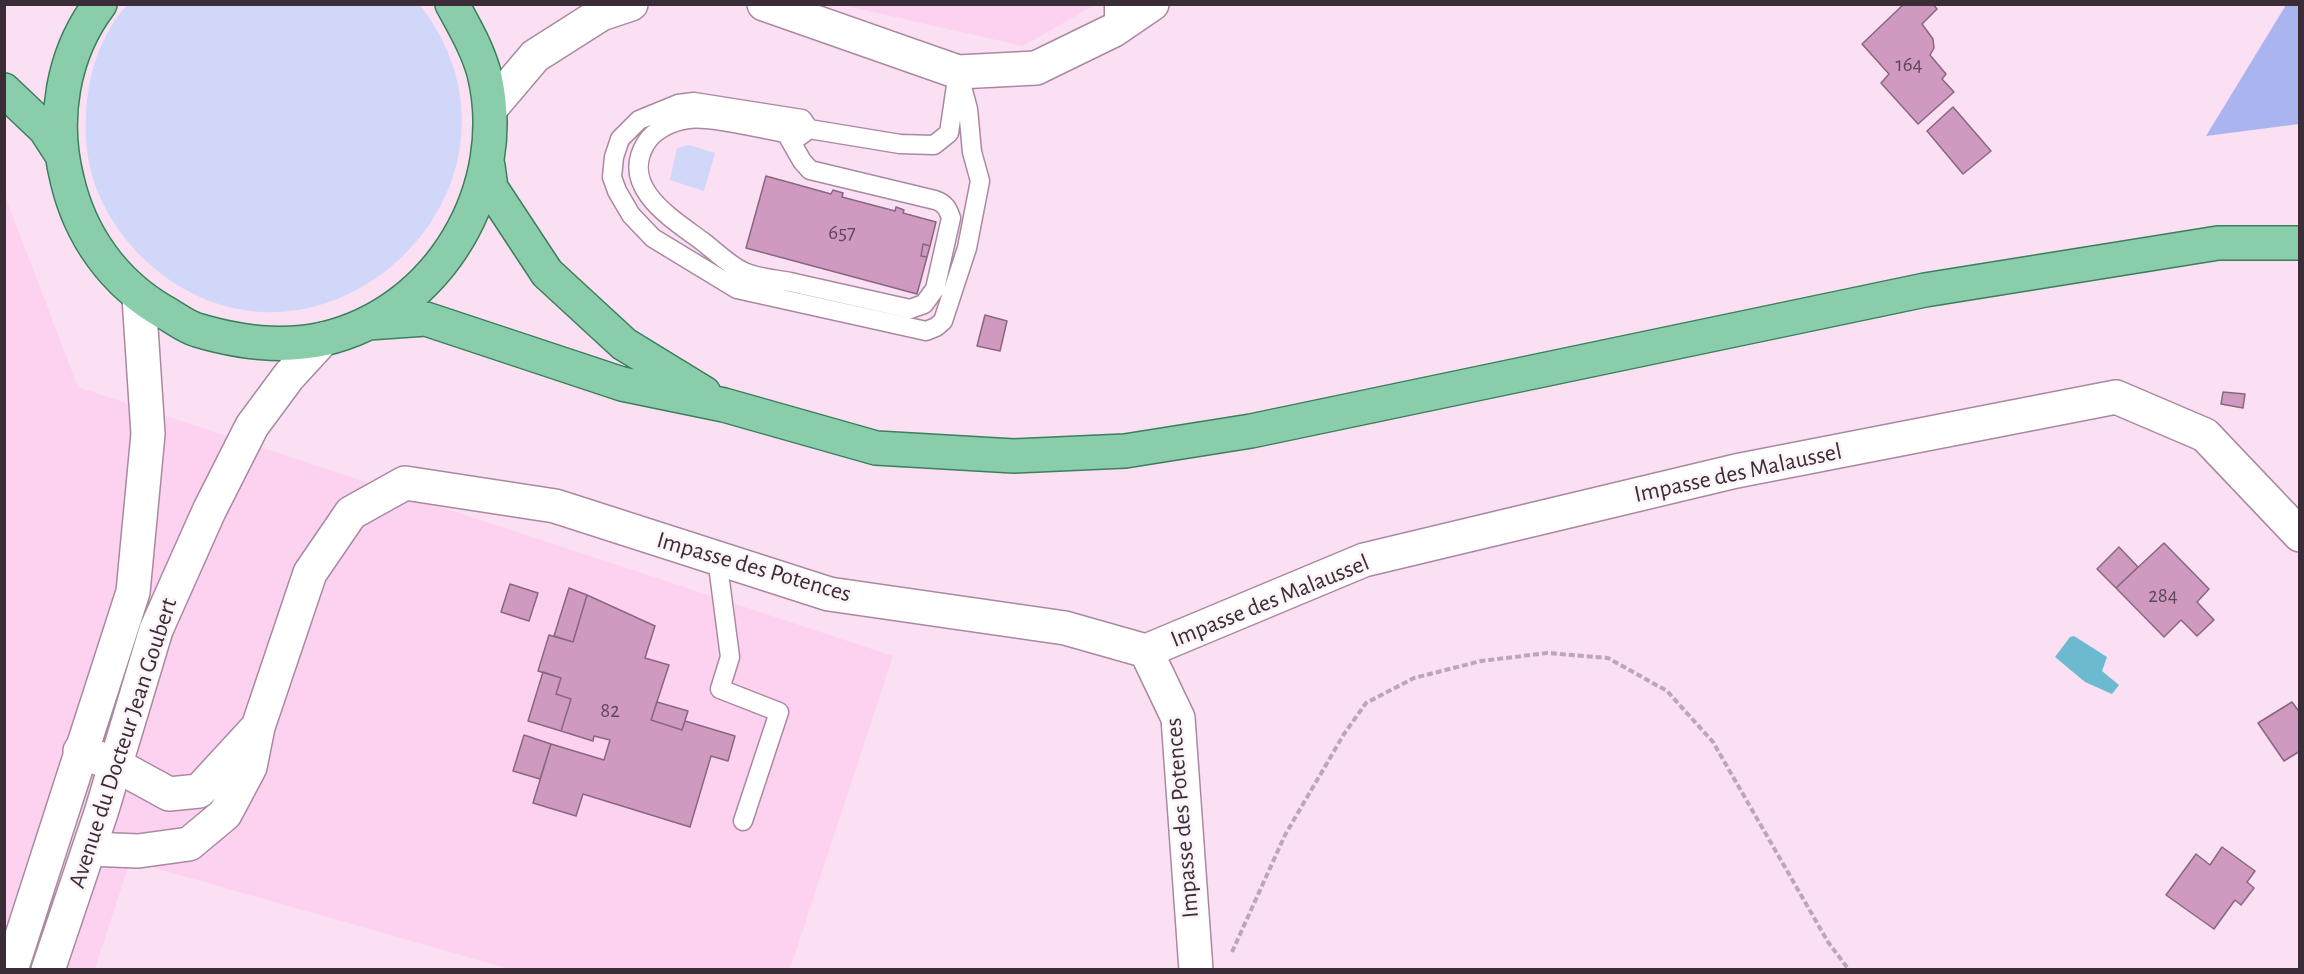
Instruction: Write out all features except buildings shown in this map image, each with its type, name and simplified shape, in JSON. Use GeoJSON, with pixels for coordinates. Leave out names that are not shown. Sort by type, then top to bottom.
{"type":"FeatureCollection","features":[{"type":"Feature","properties":{"kind":"main road"},"geometry":{"type":"LineString","coordinates":[[100,4],[89,18],[70,61],[60,106],[60,152],[73,207],[100,256],[139,297],[195,330],[258,344],[323,339],[368,323],[411,296],[447,259],[472,214],[488,166]]}},
{"type":"Feature","properties":{"kind":"main road"},"geometry":{"type":"LineString","coordinates":[[452,4],[470,36],[483,72],[490,109],[488,166],[491,188],[547,273],[624,344],[724,405]]}},
{"type":"Feature","properties":{"kind":"main road"},"geometry":{"type":"LineString","coordinates":[[4,90],[45,129],[60,152]]}},
{"type":"Feature","properties":{"kind":"main road"},"geometry":{"type":"LineString","coordinates":[[368,323],[426,319],[622,384],[724,405],[876,448],[1014,456],[1125,451],[1251,431],[1925,290],[2218,243],[2300,243]]}},
{"type":"Feature","properties":{"kind":"street"},"geometry":{"type":"LineString","coordinates":[[490,109],[535,56],[601,14],[632,4]]}},
{"type":"Feature","properties":{"kind":"street"},"geometry":{"type":"LineString","coordinates":[[764,4],[958,72],[1036,68],[1114,17],[1152,4]]}},
{"type":"Feature","properties":{"kind":"street","name":"Avenue du Docteur Jean Goubert"},"geometry":{"type":"LineString","coordinates":[[11,969],[133,592],[147,434],[139,297]]}},
{"type":"Feature","properties":{"kind":"street","name":"Avenue du Docteur Jean Goubert"},"geometry":{"type":"LineString","coordinates":[[48,969],[116,765],[156,630],[209,511],[252,426],[289,376],[323,339]]}},
{"type":"Feature","properties":{"kind":"street","name":"Impasse des Malaussel"},"geometry":{"type":"LineString","coordinates":[[1146,651],[1364,560],[1736,471],[2116,397],[2205,435],[2300,535]]}},
{"type":"Feature","properties":{"kind":"street","name":"Impasse des Potences"},"geometry":{"type":"LineString","coordinates":[[89,849],[138,850],[189,844],[225,814],[250,767],[258,727],[310,573],[351,513],[405,483],[555,506],[829,594],[1065,628],[1146,651],[1178,718],[1196,969]]}},
{"type":"Feature","properties":{"kind":"street","name":"Impasse des Potences"},"geometry":{"type":"LineString","coordinates":[[80,751],[116,765],[169,794],[200,791],[258,727]]}},
{"type":"Feature","properties":{"kind":"lane"},"geometry":{"type":"LineString","coordinates":[[786,133],[802,161],[810,170],[942,202],[948,210],[951,218],[935,289],[924,304],[910,309],[742,271],[668,215],[646,194],[636,163],[650,137],[659,129],[687,119],[786,133],[800,135],[809,129],[900,144],[934,145],[949,133],[958,72]]}},
{"type":"Feature","properties":{"kind":"lane"},"geometry":{"type":"LineString","coordinates":[[809,129],[802,119],[694,102],[678,104],[639,120],[620,139],[614,157],[612,177],[631,215],[653,238],[737,289],[926,331],[944,321],[967,248],[980,182],[972,152],[968,109],[958,72]]}},
{"type":"Feature","properties":{"kind":"lane"},"geometry":{"type":"LineString","coordinates":[[717,558],[730,657],[720,689],[779,712],[743,821]]}},
{"type":"Feature","properties":{"kind":"path"},"geometry":{"type":"LineString","coordinates":[[1228,962],[1284,835],[1344,734],[1366,703],[1414,678],[1481,661],[1547,653],[1608,658],[1667,691],[1713,742],[1816,921],[1849,969]]}},
{"type":"Feature","properties":{"kind":"shaded area"},"geometry":{"type":"Polygon","coordinates":[[[128,4],[420,5],[456,75],[460,144],[440,207],[399,260],[344,296],[280,312],[213,302],[147,262],[126,240],[102,201],[91,172],[86,137],[88,97],[97,57],[115,20],[128,4]]]}},
{"type":"Feature","properties":{"kind":"shaded area"},"geometry":{"type":"Polygon","coordinates":[[[1095,4],[1023,46],[842,5],[1095,4]]]}},
{"type":"Feature","properties":{"kind":"shaded area"},"geometry":{"type":"Polygon","coordinates":[[[2286,5],[2299,5],[2299,124],[2206,136],[2286,5]]]}},
{"type":"Feature","properties":{"kind":"shaded area"},"geometry":{"type":"Polygon","coordinates":[[[689,145],[715,153],[704,191],[670,180],[677,148],[689,145]]]}},
{"type":"Feature","properties":{"kind":"shaded area"},"geometry":{"type":"Polygon","coordinates":[[[4,193],[78,387],[893,656],[790,969],[510,969],[130,861],[95,969],[5,969],[4,193]]]}},
{"type":"Feature","properties":{"kind":"shaded area"},"geometry":{"type":"Polygon","coordinates":[[[2074,636],[2107,657],[2102,671],[2119,685],[2112,694],[2085,682],[2055,657],[2070,637],[2074,636]]]}}]}
